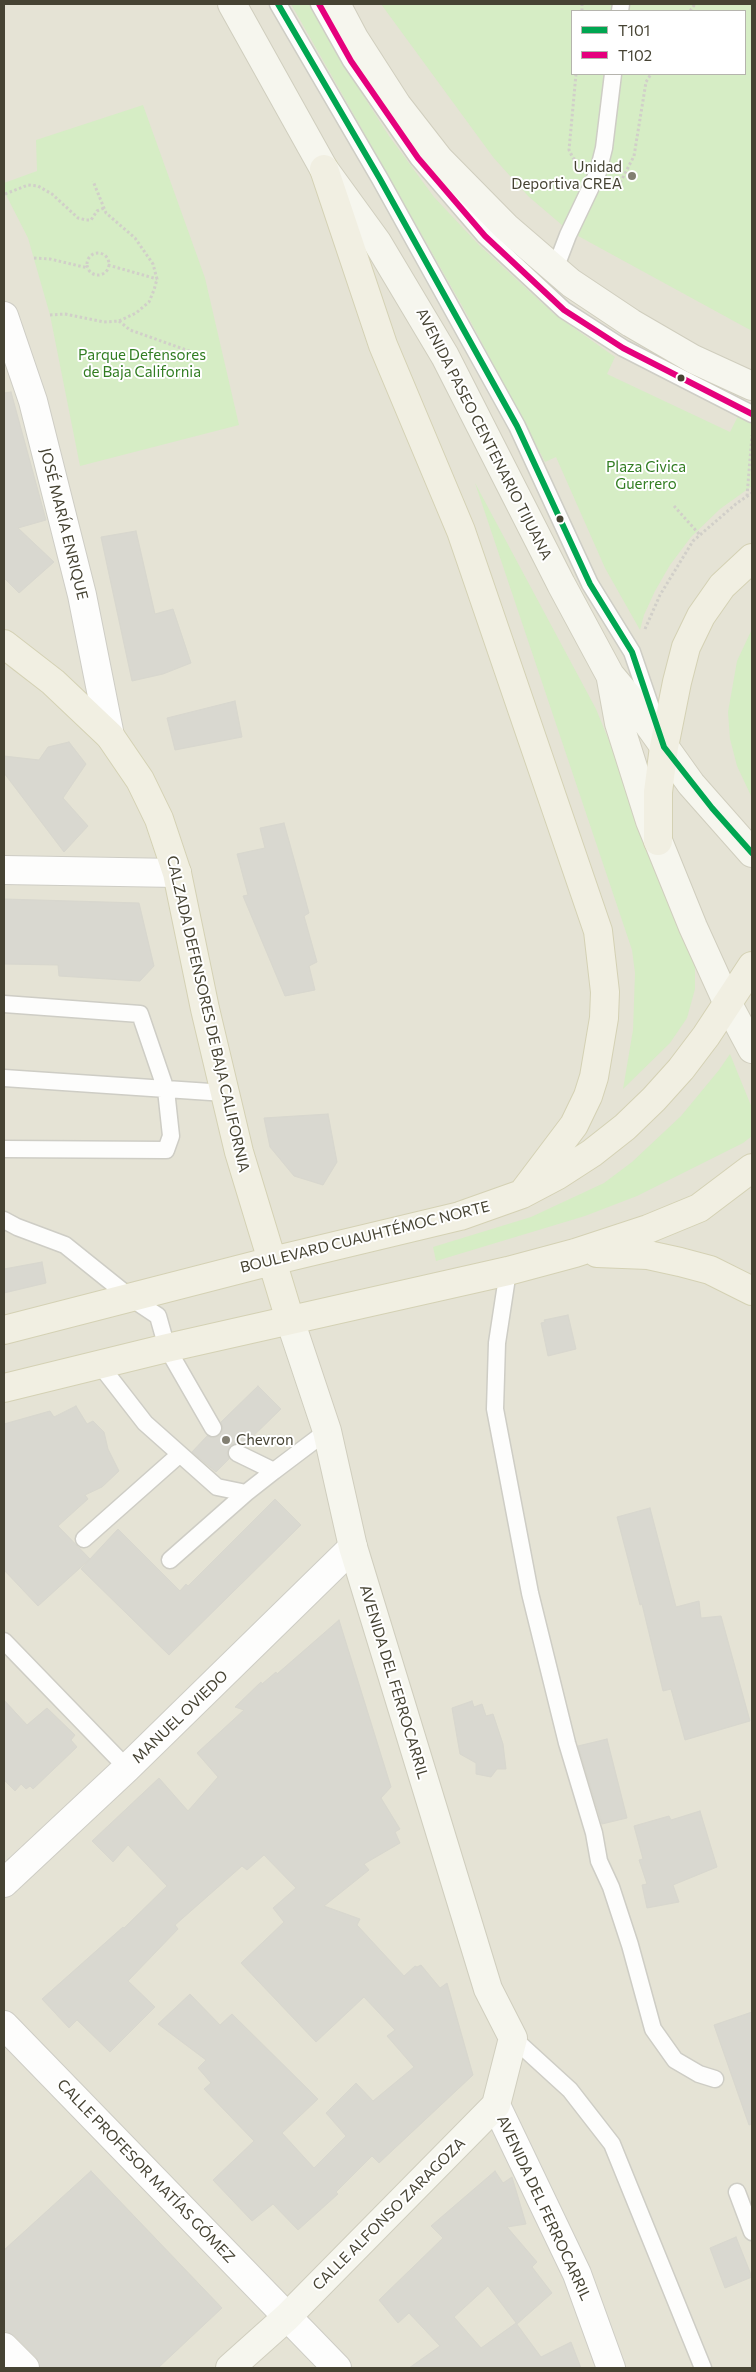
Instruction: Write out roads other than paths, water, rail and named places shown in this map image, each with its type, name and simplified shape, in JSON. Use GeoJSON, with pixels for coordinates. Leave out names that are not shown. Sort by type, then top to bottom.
{"type":"FeatureCollection","features":[{"type":"Feature","properties":{"kind":"main road","name":"AVENIDA PASEO CENTENARIO TIJUANA"},"geometry":{"type":"LineString","coordinates":[[232,4],[324,169],[376,242],[441,348],[557,576],[610,675],[712,808],[752,852]]}},
{"type":"Feature","properties":{"kind":"main road"},"geometry":{"type":"LineString","coordinates":[[336,4],[354,38],[397,106],[439,159],[506,227],[571,283],[631,323],[693,359],[752,386]]}},
{"type":"Feature","properties":{"kind":"main road"},"geometry":{"type":"LineString","coordinates":[[324,169],[383,345],[464,540],[598,931],[604,992],[604,1018],[594,1077],[588,1096],[574,1126],[522,1194]]}},
{"type":"Feature","properties":{"kind":"main road"},"geometry":{"type":"LineString","coordinates":[[658,841],[658,792],[664,747],[686,647],[701,616],[722,586],[752,558]]}},
{"type":"Feature","properties":{"kind":"main road","name":"CALZADA DEFENSORES DE BAJA CALIFORNIA"},"geometry":{"type":"LineString","coordinates":[[4,644],[53,682],[110,736],[140,780],[158,818],[177,873],[239,1152],[290,1320]]}},
{"type":"Feature","properties":{"kind":"main road"},"geometry":{"type":"LineString","coordinates":[[610,675],[619,723],[658,841],[728,1004],[752,1049]]}},
{"type":"Feature","properties":{"kind":"main road","name":"BOULEVARD CUAUHTÉMOC NORTE"},"geometry":{"type":"LineString","coordinates":[[4,1330],[272,1260],[460,1216],[522,1194],[558,1175],[625,1127],[682,1069],[728,1004],[752,966]]}},
{"type":"Feature","properties":{"kind":"main road"},"geometry":{"type":"LineString","coordinates":[[699,1208],[752,1168]]}},
{"type":"Feature","properties":{"kind":"main road"},"geometry":{"type":"LineString","coordinates":[[4,1388],[167,1348],[508,1271],[575,1253],[640,1232],[699,1208],[752,1190]]}},
{"type":"Feature","properties":{"kind":"main road"},"geometry":{"type":"LineString","coordinates":[[575,1253],[648,1255],[710,1270],[752,1290]]}},
{"type":"Feature","properties":{"kind":"main road","name":"AVENIDA DEL FERROCARRIL"},"geometry":{"type":"LineString","coordinates":[[290,1320],[327,1431],[353,1547],[488,1990],[513,2038]]}},
{"type":"Feature","properties":{"kind":"main road"},"geometry":{"type":"LineString","coordinates":[[496,2105],[513,2038]]}},
{"type":"Feature","properties":{"kind":"main road","name":"CALLE ALFONSO ZARAGOZA"},"geometry":{"type":"LineString","coordinates":[[230,2368],[287,2317],[496,2105]]}},
{"type":"Feature","properties":{"kind":"street","name":"JOSÉ MARÍA ENRIQUE"},"geometry":{"type":"LineString","coordinates":[[4,316],[36,411],[82,595],[110,736]]}},
{"type":"Feature","properties":{"kind":"street"},"geometry":{"type":"LineString","coordinates":[[4,870],[177,873]]}},
{"type":"Feature","properties":{"kind":"street","name":"MANUEL OVIEDO"},"geometry":{"type":"LineString","coordinates":[[4,1884],[127,1768],[353,1547]]}},
{"type":"Feature","properties":{"kind":"street","name":"CALLE PROFESOR MATÍAS GÓMEZ"},"geometry":{"type":"LineString","coordinates":[[4,2025],[337,2368]]}},
{"type":"Feature","properties":{"kind":"street","name":"AVENIDA DEL FERROCARRIL"},"geometry":{"type":"LineString","coordinates":[[496,2105],[577,2274],[611,2368]]}},
{"type":"Feature","properties":{"kind":"street"},"geometry":{"type":"LineString","coordinates":[[4,2346],[25,2368]]}},
{"type":"Feature","properties":{"kind":"lane"},"geometry":{"type":"LineString","coordinates":[[278,4],[380,179],[518,426],[590,584],[632,652],[664,747]]}},
{"type":"Feature","properties":{"kind":"lane"},"geometry":{"type":"LineString","coordinates":[[319,4],[351,61],[418,158],[485,236],[564,310],[623,348],[752,414]]}},
{"type":"Feature","properties":{"kind":"lane"},"geometry":{"type":"LineString","coordinates":[[555,269],[568,235],[598,172],[604,148],[613,75]]}},
{"type":"Feature","properties":{"kind":"lane"},"geometry":{"type":"LineString","coordinates":[[4,1004],[140,1014],[166,1090],[171,1136],[166,1150],[4,1149]]}},
{"type":"Feature","properties":{"kind":"lane"},"geometry":{"type":"LineString","coordinates":[[4,1078],[225,1093]]}},
{"type":"Feature","properties":{"kind":"lane"},"geometry":{"type":"LineString","coordinates":[[4,1220],[17,1228],[65,1244],[131,1298],[158,1316],[167,1348],[214,1428]]}},
{"type":"Feature","properties":{"kind":"lane"},"geometry":{"type":"LineString","coordinates":[[508,1271],[497,1343],[495,1410],[530,1593],[568,1743],[594,1833],[599,1861],[611,1887],[630,1945],[653,2029],[675,2060],[699,2074],[714,2079]]}},
{"type":"Feature","properties":{"kind":"lane"},"geometry":{"type":"LineString","coordinates":[[100,1365],[144,1422],[217,1487],[246,1493]]}},
{"type":"Feature","properties":{"kind":"lane"},"geometry":{"type":"LineString","coordinates":[[170,1560],[246,1493],[327,1431]]}},
{"type":"Feature","properties":{"kind":"lane"},"geometry":{"type":"LineString","coordinates":[[237,1453],[274,1471]]}},
{"type":"Feature","properties":{"kind":"lane"},"geometry":{"type":"LineString","coordinates":[[84,1539],[180,1454]]}},
{"type":"Feature","properties":{"kind":"lane"},"geometry":{"type":"LineString","coordinates":[[4,1641],[127,1768]]}},
{"type":"Feature","properties":{"kind":"lane"},"geometry":{"type":"LineString","coordinates":[[513,2038],[570,2090],[612,2144],[703,2368]]}},
{"type":"Feature","properties":{"kind":"lane"},"geometry":{"type":"LineString","coordinates":[[737,2192],[752,2232]]}},
{"type":"Feature","properties":{"kind":"place","name":"Unidad Deportiva CREA"},"geometry":{"type":"Point","coordinates":[632,176]}},
{"type":"Feature","properties":{"kind":"place","name":"Chevron"},"geometry":{"type":"Point","coordinates":[226,1440]}},
{"type":"Feature","properties":{"kind":"park label","name":"Parque Defensores de Baja California"},"geometry":{"type":"Point","coordinates":[142,364]}},
{"type":"Feature","properties":{"kind":"park label","name":"Plaza Civica Guerrero"},"geometry":{"type":"Point","coordinates":[646,476]}}]}
